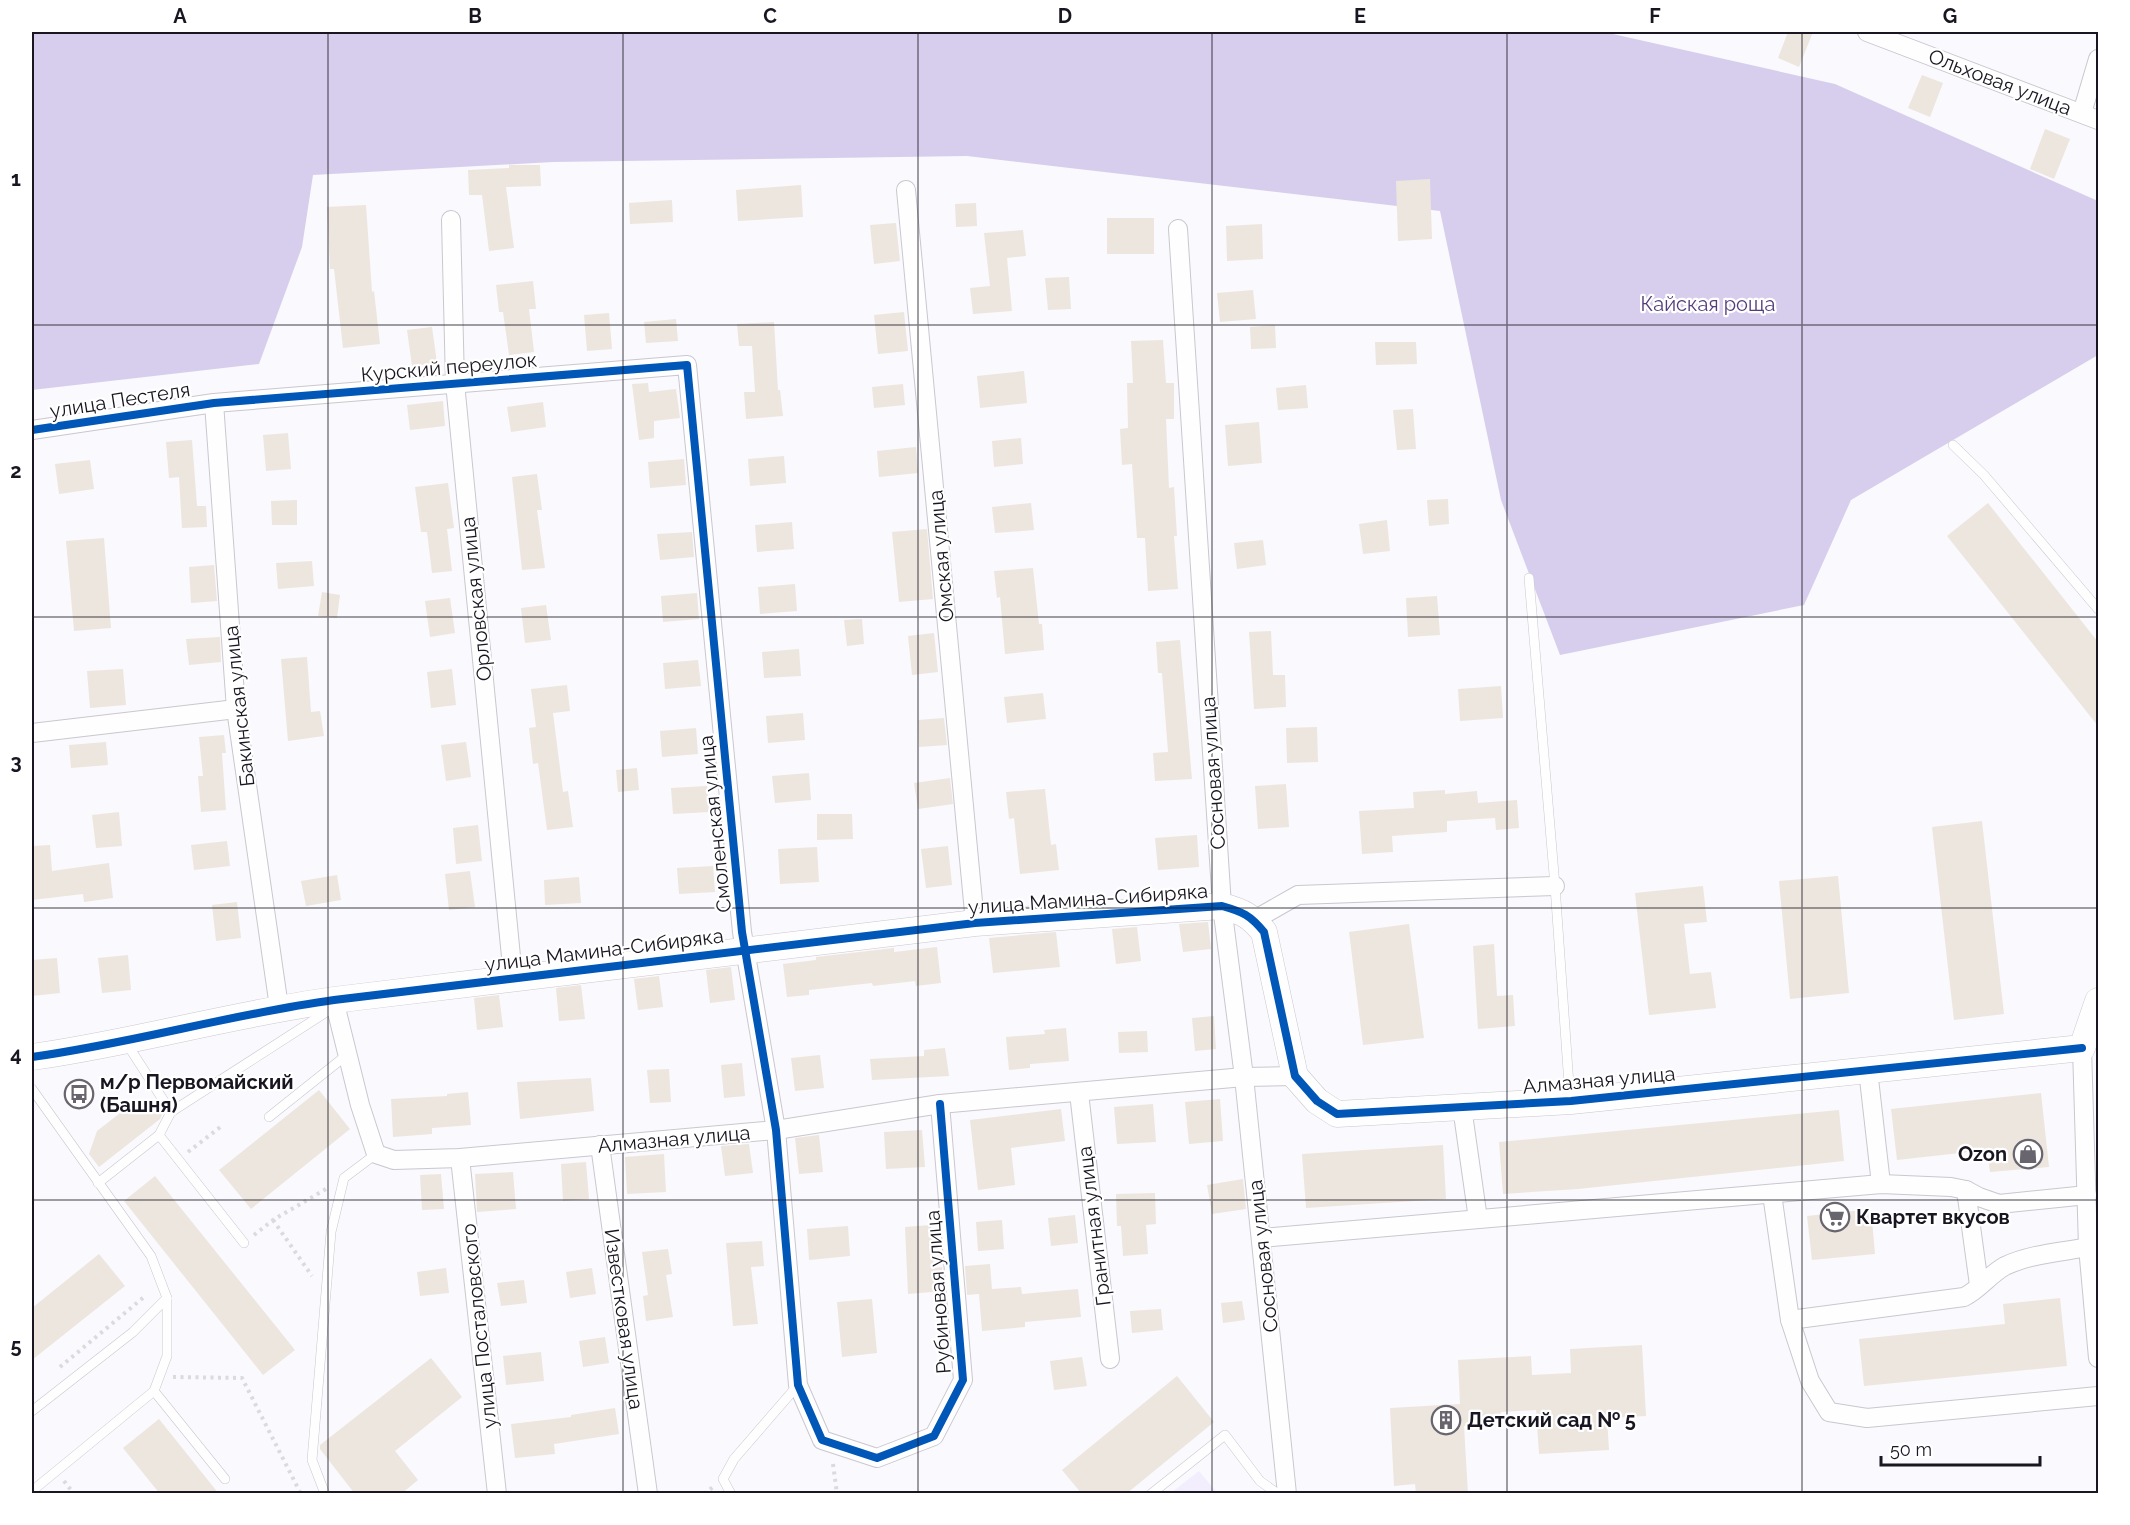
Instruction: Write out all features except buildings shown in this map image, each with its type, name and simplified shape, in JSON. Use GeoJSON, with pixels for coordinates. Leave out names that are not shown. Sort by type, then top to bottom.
{"type":"FeatureCollection","features":[{"type":"Feature","properties":{"kind":"street","name":"Ольховая улица"},"geometry":{"type":"LineString","coordinates":[[1867,32],[2090,116]]}},
{"type":"Feature","properties":{"kind":"street"},"geometry":{"type":"LineString","coordinates":[[2090,116],[2098,59]]}},
{"type":"Feature","properties":{"kind":"street","name":"Омская улица"},"geometry":{"type":"LineString","coordinates":[[906,190],[975,923]]}},
{"type":"Feature","properties":{"kind":"street","name":"Орловская улица"},"geometry":{"type":"LineString","coordinates":[[451,220],[455,383],[513,977]]}},
{"type":"Feature","properties":{"kind":"street","name":"Сосновая улица"},"geometry":{"type":"LineString","coordinates":[[1178,230],[1222,906],[1244,1077],[1287,1494]]}},
{"type":"Feature","properties":{"kind":"street","name":"Курский переулок"},"geometry":{"type":"LineString","coordinates":[[213,403],[687,365]]}},
{"type":"Feature","properties":{"kind":"street","name":"Смоленская улица"},"geometry":{"type":"LineString","coordinates":[[687,365],[744,951],[776,1130],[798,1385]]}},
{"type":"Feature","properties":{"kind":"street","name":"улица Пестеля"},"geometry":{"type":"LineString","coordinates":[[32,430],[213,403]]}},
{"type":"Feature","properties":{"kind":"street","name":"Бакинская улица"},"geometry":{"type":"LineString","coordinates":[[213,403],[236,709],[279,1007]]}},
{"type":"Feature","properties":{"kind":"street"},"geometry":{"type":"LineString","coordinates":[[32,733],[236,709]]}},
{"type":"Feature","properties":{"kind":"street"},"geometry":{"type":"LineString","coordinates":[[1254,920],[1298,895],[1555,886]]}},
{"type":"Feature","properties":{"kind":"street","name":"улица Мамина-Сибиряка"},"geometry":{"type":"LineString","coordinates":[[32,1058],[279,1007],[334,1003],[513,977],[975,923],[1222,906],[1244,912],[1254,920]]}},
{"type":"Feature","properties":{"kind":"street","name":"Алмазная улица"},"geometry":{"type":"LineString","coordinates":[[1254,920],[1264,932],[1295,1076],[1317,1101],[1336,1114],[1571,1101],[2082,1048]]}},
{"type":"Feature","properties":{"kind":"street"},"geometry":{"type":"LineString","coordinates":[[2098,1001],[2082,1048],[2088,1247],[2096,1310],[2098,1358]]}},
{"type":"Feature","properties":{"kind":"street"},"geometry":{"type":"LineString","coordinates":[[334,1003],[360,1105],[376,1154]]}},
{"type":"Feature","properties":{"kind":"street"},"geometry":{"type":"LineString","coordinates":[[1868,1070],[1881,1184]]}},
{"type":"Feature","properties":{"kind":"street","name":"Алмазная улица"},"geometry":{"type":"LineString","coordinates":[[376,1154],[394,1160],[460,1158],[776,1130],[940,1104],[1244,1077],[1295,1076]]}},
{"type":"Feature","properties":{"kind":"street","name":"Гранитная улица"},"geometry":{"type":"LineString","coordinates":[[1079,1093],[1110,1359]]}},
{"type":"Feature","properties":{"kind":"street","name":"Рубиновая улица"},"geometry":{"type":"LineString","coordinates":[[831,1443],[877,1458],[934,1437],[963,1380],[940,1104]]}},
{"type":"Feature","properties":{"kind":"street"},"geometry":{"type":"LineString","coordinates":[[1462,1107],[1478,1220]]}},
{"type":"Feature","properties":{"kind":"street","name":"Известковая улица"},"geometry":{"type":"LineString","coordinates":[[600,1145],[648,1494]]}},
{"type":"Feature","properties":{"kind":"street","name":"улица Посталовского"},"geometry":{"type":"LineString","coordinates":[[460,1158],[497,1494]]}},
{"type":"Feature","properties":{"kind":"street"},"geometry":{"type":"LineString","coordinates":[[1261,1238],[1881,1184],[1952,1187],[1966,1190],[1999,1204],[2087,1195]]}},
{"type":"Feature","properties":{"kind":"street"},"geometry":{"type":"LineString","coordinates":[[1966,1190],[1979,1285]]}},
{"type":"Feature","properties":{"kind":"street"},"geometry":{"type":"LineString","coordinates":[[1772,1194],[1790,1320],[1810,1381],[1829,1412],[1867,1418],[2098,1396]]}},
{"type":"Feature","properties":{"kind":"street"},"geometry":{"type":"LineString","coordinates":[[1790,1320],[1964,1298],[2005,1266],[2035,1257],[2088,1247]]}},
{"type":"Feature","properties":{"kind":"street"},"geometry":{"type":"LineString","coordinates":[[798,1385],[822,1440],[831,1443]]}},
{"type":"Feature","properties":{"kind":"lane"},"geometry":{"type":"LineString","coordinates":[[1953,445],[1984,476],[2098,609]]}},
{"type":"Feature","properties":{"kind":"lane"},"geometry":{"type":"LineString","coordinates":[[1529,578],[1571,1101]]}},
{"type":"Feature","properties":{"kind":"lane"},"geometry":{"type":"LineString","coordinates":[[98,1183],[159,1135],[171,1112],[334,1003]]}},
{"type":"Feature","properties":{"kind":"lane"},"geometry":{"type":"LineString","coordinates":[[125,1040],[171,1112]]}},
{"type":"Feature","properties":{"kind":"lane"},"geometry":{"type":"LineString","coordinates":[[269,1117],[348,1054]]}},
{"type":"Feature","properties":{"kind":"lane"},"geometry":{"type":"LineString","coordinates":[[32,1089],[151,1256],[167,1298],[167,1356],[154,1391],[32,1491]]}},
{"type":"Feature","properties":{"kind":"lane"},"geometry":{"type":"LineString","coordinates":[[159,1135],[244,1243]]}},
{"type":"Feature","properties":{"kind":"lane"},"geometry":{"type":"LineString","coordinates":[[324,1494],[312,1460],[331,1232],[344,1178],[376,1154]]}},
{"type":"Feature","properties":{"kind":"lane"},"geometry":{"type":"LineString","coordinates":[[32,1411],[133,1332],[167,1298]]}},
{"type":"Feature","properties":{"kind":"lane"},"geometry":{"type":"LineString","coordinates":[[731,1494],[723,1479],[734,1459],[798,1385]]}},
{"type":"Feature","properties":{"kind":"lane"},"geometry":{"type":"LineString","coordinates":[[154,1391],[225,1479]]}},
{"type":"Feature","properties":{"kind":"lane"},"geometry":{"type":"LineString","coordinates":[[1151,1494],[1224,1435],[1260,1480],[1278,1494]]}},
{"type":"Feature","properties":{"kind":"path"},"geometry":{"type":"LineString","coordinates":[[195,1146],[223,1125]]}},
{"type":"Feature","properties":{"kind":"path"},"geometry":{"type":"LineString","coordinates":[[256,1233],[273,1220],[344,1178]]}},
{"type":"Feature","properties":{"kind":"path"},"geometry":{"type":"LineString","coordinates":[[273,1220],[325,1294]]}},
{"type":"Feature","properties":{"kind":"path"},"geometry":{"type":"LineString","coordinates":[[58,1369],[147,1295]]}},
{"type":"Feature","properties":{"kind":"path"},"geometry":{"type":"LineString","coordinates":[[159,1377],[242,1378],[301,1494]]}},
{"type":"Feature","properties":{"kind":"path"},"geometry":{"type":"LineString","coordinates":[[831,1443],[837,1494]]}},
{"type":"Feature","properties":{"kind":"shaded area"},"geometry":{"type":"Polygon","coordinates":[[[1199,1471],[1217,1493],[1171,1493],[1199,1471]]]}},
{"type":"Feature","properties":{"kind":"green space","name":"Кайская роща"},"geometry":{"type":"Polygon","coordinates":[[[32,32],[1604,32],[1835,84],[2098,201],[2098,355],[1851,500],[1804,605],[1560,655],[1501,500],[1440,211],[967,156],[553,162],[313,175],[302,247],[259,364],[32,390],[32,32]]]}},
{"type":"Feature","properties":{"kind":"cycle path"},"geometry":{"type":"LineString","coordinates":[[32,430],[214,403],[687,365],[742,932],[776,1130],[798,1385],[822,1440],[877,1458],[934,1436],[963,1380],[940,1104]]}},
{"type":"Feature","properties":{"kind":"cycle path"},"geometry":{"type":"LineString","coordinates":[[32,1057],[334,1000],[975,923],[1222,906],[1246,915],[1264,932],[1295,1076],[1317,1101],[1337,1114],[1571,1101],[2082,1048]]}},
{"type":"Feature","properties":{"kind":"place","name":"м/р Первомайский (Башня)"},"geometry":{"type":"Point","coordinates":[79,1094]}},
{"type":"Feature","properties":{"kind":"place","name":"Ozon"},"geometry":{"type":"Point","coordinates":[2028,1154]}},
{"type":"Feature","properties":{"kind":"place","name":"Квартет вкусов"},"geometry":{"type":"Point","coordinates":[1835,1217]}},
{"type":"Feature","properties":{"kind":"place","name":"Детский сад № 5"},"geometry":{"type":"Point","coordinates":[1446,1420]}}]}
